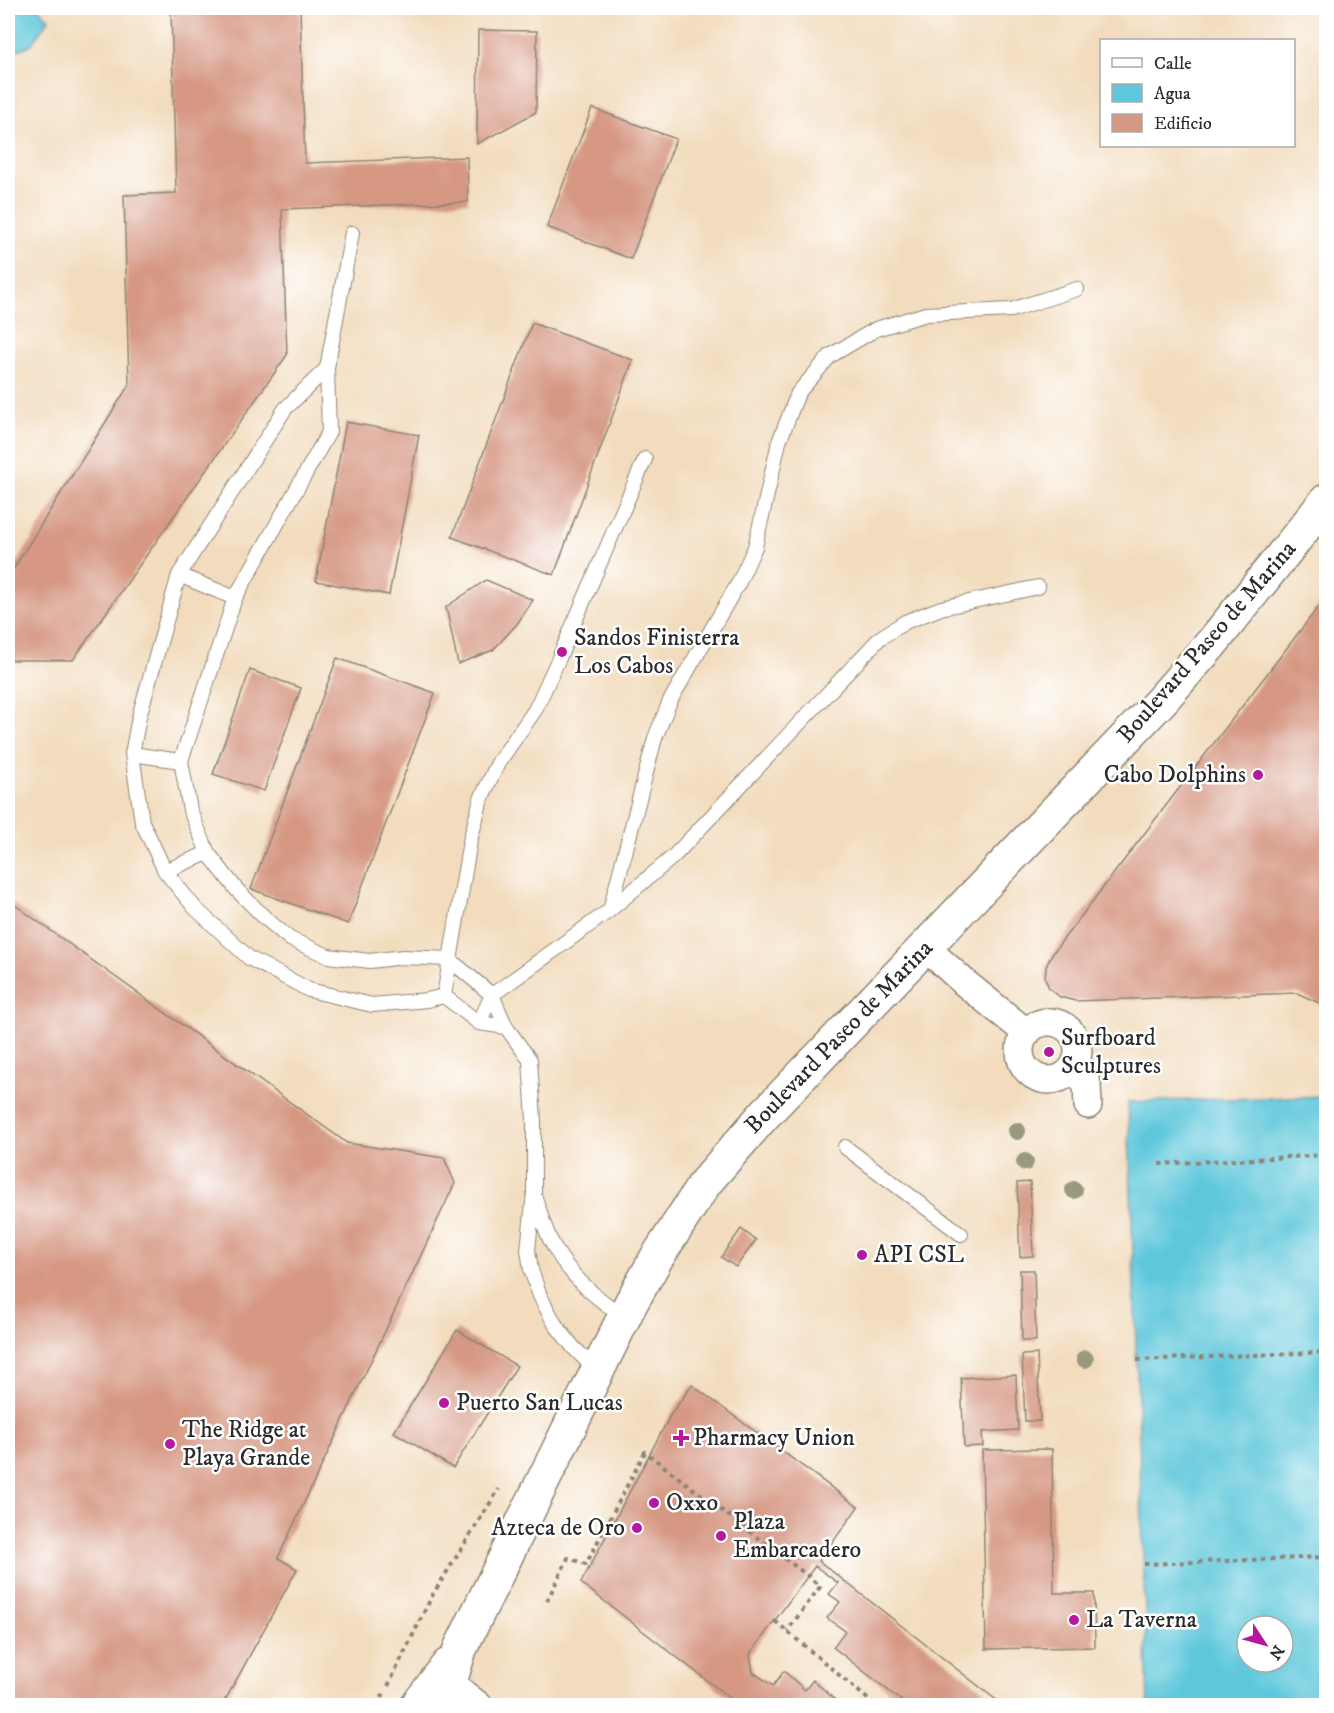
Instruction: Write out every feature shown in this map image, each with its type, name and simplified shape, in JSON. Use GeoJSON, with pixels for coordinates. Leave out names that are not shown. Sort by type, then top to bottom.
{"type":"FeatureCollection","features":[{"type":"Feature","properties":{"kind":"main road","name":"Boulevard Paseo de Marina"},"geometry":{"type":"LineString","coordinates":[[417,1706],[444,1688],[460,1649],[625,1316],[668,1238],[705,1184],[764,1115],[1160,702],[1212,643],[1326,501]]}},
{"type":"Feature","properties":{"kind":"street"},"geometry":{"type":"LineString","coordinates":[[926,947],[965,983],[1027,1033]]}},
{"type":"Feature","properties":{"kind":"street"},"geometry":{"type":"LineString","coordinates":[[1051,1023],[1069,1030],[1075,1038],[1078,1050],[1077,1060],[1072,1069],[1062,1077],[1046,1080],[1037,1078],[1029,1072],[1023,1064],[1021,1051],[1027,1033],[1038,1025],[1051,1023]]}},
{"type":"Feature","properties":{"kind":"street"},"geometry":{"type":"LineString","coordinates":[[1072,1069],[1087,1084],[1088,1105]]}},
{"type":"Feature","properties":{"kind":"street"},"geometry":{"type":"LineString","coordinates":[[444,1688],[479,1706]]}},
{"type":"Feature","properties":{"kind":"lane"},"geometry":{"type":"LineString","coordinates":[[352,233],[327,368],[330,432],[235,598],[181,761],[190,810],[208,853],[237,890],[264,917],[291,939],[328,957],[370,961],[403,957],[449,959],[492,996],[506,1027],[530,1060],[534,1120],[534,1193],[528,1250],[535,1283],[547,1309],[564,1336],[598,1371]]}},
{"type":"Feature","properties":{"kind":"lane"},"geometry":{"type":"LineString","coordinates":[[609,910],[655,738],[670,701],[739,582],[755,547],[779,442],[798,393],[830,356],[876,329],[926,314],[1011,310],[1077,289]]}},
{"type":"Feature","properties":{"kind":"lane"},"geometry":{"type":"LineString","coordinates":[[327,368],[285,409],[179,575],[139,717],[132,754],[142,822],[165,871],[195,908],[249,958],[309,990],[372,1005],[444,996],[479,1023],[506,1027]]}},
{"type":"Feature","properties":{"kind":"lane"},"geometry":{"type":"LineString","coordinates":[[444,996],[471,841],[481,799],[498,763],[535,710],[645,459]]}},
{"type":"Feature","properties":{"kind":"lane"},"geometry":{"type":"LineString","coordinates":[[179,575],[235,598]]}},
{"type":"Feature","properties":{"kind":"lane"},"geometry":{"type":"LineString","coordinates":[[479,1023],[492,996],[609,910],[675,856],[880,638],[905,622],[941,608],[1038,587]]}},
{"type":"Feature","properties":{"kind":"lane"},"geometry":{"type":"LineString","coordinates":[[132,754],[181,761]]}},
{"type":"Feature","properties":{"kind":"lane"},"geometry":{"type":"LineString","coordinates":[[165,871],[208,853]]}},
{"type":"Feature","properties":{"kind":"lane"},"geometry":{"type":"LineString","coordinates":[[845,1147],[962,1234]]}},
{"type":"Feature","properties":{"kind":"lane"},"geometry":{"type":"LineString","coordinates":[[534,1193],[554,1248],[571,1271],[591,1292],[625,1316]]}},
{"type":"Feature","properties":{"kind":"path"},"geometry":{"type":"LineString","coordinates":[[1159,1164],[1326,1155]]}},
{"type":"Feature","properties":{"kind":"path"},"geometry":{"type":"LineString","coordinates":[[1137,1360],[1326,1352]]}},
{"type":"Feature","properties":{"kind":"path"},"geometry":{"type":"LineString","coordinates":[[547,1601],[568,1558],[586,1564],[645,1452],[820,1587],[787,1631]]}},
{"type":"Feature","properties":{"kind":"path"},"geometry":{"type":"LineString","coordinates":[[1144,1564],[1326,1557]]}},
{"type":"Feature","properties":{"kind":"path"},"geometry":{"type":"LineString","coordinates":[[775,1621],[876,1706]]}},
{"type":"Feature","properties":{"kind":"water"},"geometry":{"type":"Polygon","coordinates":[[[8,8],[38,8],[49,19],[31,45],[8,54],[8,8]]]}},
{"type":"Feature","properties":{"kind":"water"},"geometry":{"type":"Polygon","coordinates":[[[1326,1096],[1326,1705],[1148,1705],[1128,1102],[1326,1096]]]}},
{"type":"Feature","properties":{"kind":"building"},"geometry":{"type":"Polygon","coordinates":[[[171,8],[300,8],[305,163],[467,157],[468,202],[282,209],[287,355],[73,660],[8,660],[8,574],[129,385],[124,195],[176,193],[171,8]]]}},
{"type":"Feature","properties":{"kind":"building"},"geometry":{"type":"Polygon","coordinates":[[[478,30],[537,31],[536,112],[477,144],[478,30]]]}},
{"type":"Feature","properties":{"kind":"building"},"geometry":{"type":"Polygon","coordinates":[[[592,108],[676,139],[631,259],[547,227],[592,108]]]}},
{"type":"Feature","properties":{"kind":"building"},"geometry":{"type":"Polygon","coordinates":[[[532,323],[633,360],[554,575],[452,537],[532,323]]]}},
{"type":"Feature","properties":{"kind":"building"},"geometry":{"type":"Polygon","coordinates":[[[346,422],[419,435],[389,595],[316,581],[346,422]]]}},
{"type":"Feature","properties":{"kind":"building"},"geometry":{"type":"Polygon","coordinates":[[[486,580],[533,600],[517,624],[493,650],[458,664],[446,607],[486,580]]]}},
{"type":"Feature","properties":{"kind":"building","name":"Cabo Dolphins"},"geometry":{"type":"Polygon","coordinates":[[[1326,597],[1326,1006],[1297,993],[1075,1001],[1060,997],[1049,988],[1045,978],[1046,967],[1052,954],[1326,597]]]}},
{"type":"Feature","properties":{"kind":"building"},"geometry":{"type":"Polygon","coordinates":[[[337,658],[435,693],[348,924],[251,889],[337,658]]]}},
{"type":"Feature","properties":{"kind":"building"},"geometry":{"type":"Polygon","coordinates":[[[250,670],[301,688],[264,791],[213,774],[250,670]]]}},
{"type":"Feature","properties":{"kind":"building","name":"The Ridge at Playa Grande"},"geometry":{"type":"Polygon","coordinates":[[[8,900],[347,1143],[444,1158],[455,1183],[278,1558],[297,1569],[220,1706],[8,1706],[8,900]]]}},
{"type":"Feature","properties":{"kind":"building"},"geometry":{"type":"Polygon","coordinates":[[[1030,1182],[1033,1256],[1020,1257],[1017,1183],[1030,1182]]]}},
{"type":"Feature","properties":{"kind":"building"},"geometry":{"type":"Polygon","coordinates":[[[741,1229],[756,1240],[736,1267],[721,1257],[741,1229]]]}},
{"type":"Feature","properties":{"kind":"building"},"geometry":{"type":"Polygon","coordinates":[[[1020,1270],[1034,1270],[1036,1341],[1022,1341],[1020,1270]]]}},
{"type":"Feature","properties":{"kind":"building"},"geometry":{"type":"Polygon","coordinates":[[[457,1330],[517,1366],[453,1468],[394,1432],[457,1330]]]}},
{"type":"Feature","properties":{"kind":"building"},"geometry":{"type":"Polygon","coordinates":[[[1037,1354],[1040,1421],[1025,1421],[1022,1355],[1037,1354]]]}},
{"type":"Feature","properties":{"kind":"building"},"geometry":{"type":"Polygon","coordinates":[[[1016,1375],[1018,1430],[982,1432],[983,1446],[964,1447],[961,1378],[1016,1375]]]}},
{"type":"Feature","properties":{"kind":"building","name":"Plaza Embarcadero"},"geometry":{"type":"Polygon","coordinates":[[[692,1385],[858,1507],[819,1561],[1004,1706],[908,1706],[833,1647],[845,1631],[827,1618],[840,1602],[829,1594],[838,1583],[815,1566],[750,1654],[753,1672],[773,1686],[784,1671],[805,1690],[813,1680],[842,1706],[740,1706],[581,1583],[671,1414],[692,1385]]]}},
{"type":"Feature","properties":{"kind":"building"},"geometry":{"type":"Polygon","coordinates":[[[1052,1449],[1054,1593],[1094,1593],[1095,1647],[986,1649],[982,1450],[1052,1449]]]}},
{"type":"Feature","properties":{"kind":"place","name":"Sandos Finisterra Los Cabos"},"geometry":{"type":"Point","coordinates":[562,652]}},
{"type":"Feature","properties":{"kind":"place","name":"Cabo Dolphins"},"geometry":{"type":"Point","coordinates":[1258,775]}},
{"type":"Feature","properties":{"kind":"place","name":"Surfboard Sculptures"},"geometry":{"type":"Point","coordinates":[1049,1052]}},
{"type":"Feature","properties":{"kind":"place","name":"API CSL"},"geometry":{"type":"Point","coordinates":[862,1255]}},
{"type":"Feature","properties":{"kind":"place","name":"Puerto San Lucas"},"geometry":{"type":"Point","coordinates":[444,1403]}},
{"type":"Feature","properties":{"kind":"place","name":"Pharmacy Union"},"geometry":{"type":"Point","coordinates":[681,1438]}},
{"type":"Feature","properties":{"kind":"place","name":"The Ridge at Playa Grande"},"geometry":{"type":"Point","coordinates":[170,1444]}},
{"type":"Feature","properties":{"kind":"place","name":"Oxxo"},"geometry":{"type":"Point","coordinates":[654,1503]}},
{"type":"Feature","properties":{"kind":"place","name":"Azteca de Oro"},"geometry":{"type":"Point","coordinates":[637,1528]}},
{"type":"Feature","properties":{"kind":"place","name":"Plaza Embarcadero"},"geometry":{"type":"Point","coordinates":[721,1536]}},
{"type":"Feature","properties":{"kind":"place","name":"La Taverna"},"geometry":{"type":"Point","coordinates":[1074,1620]}}]}
